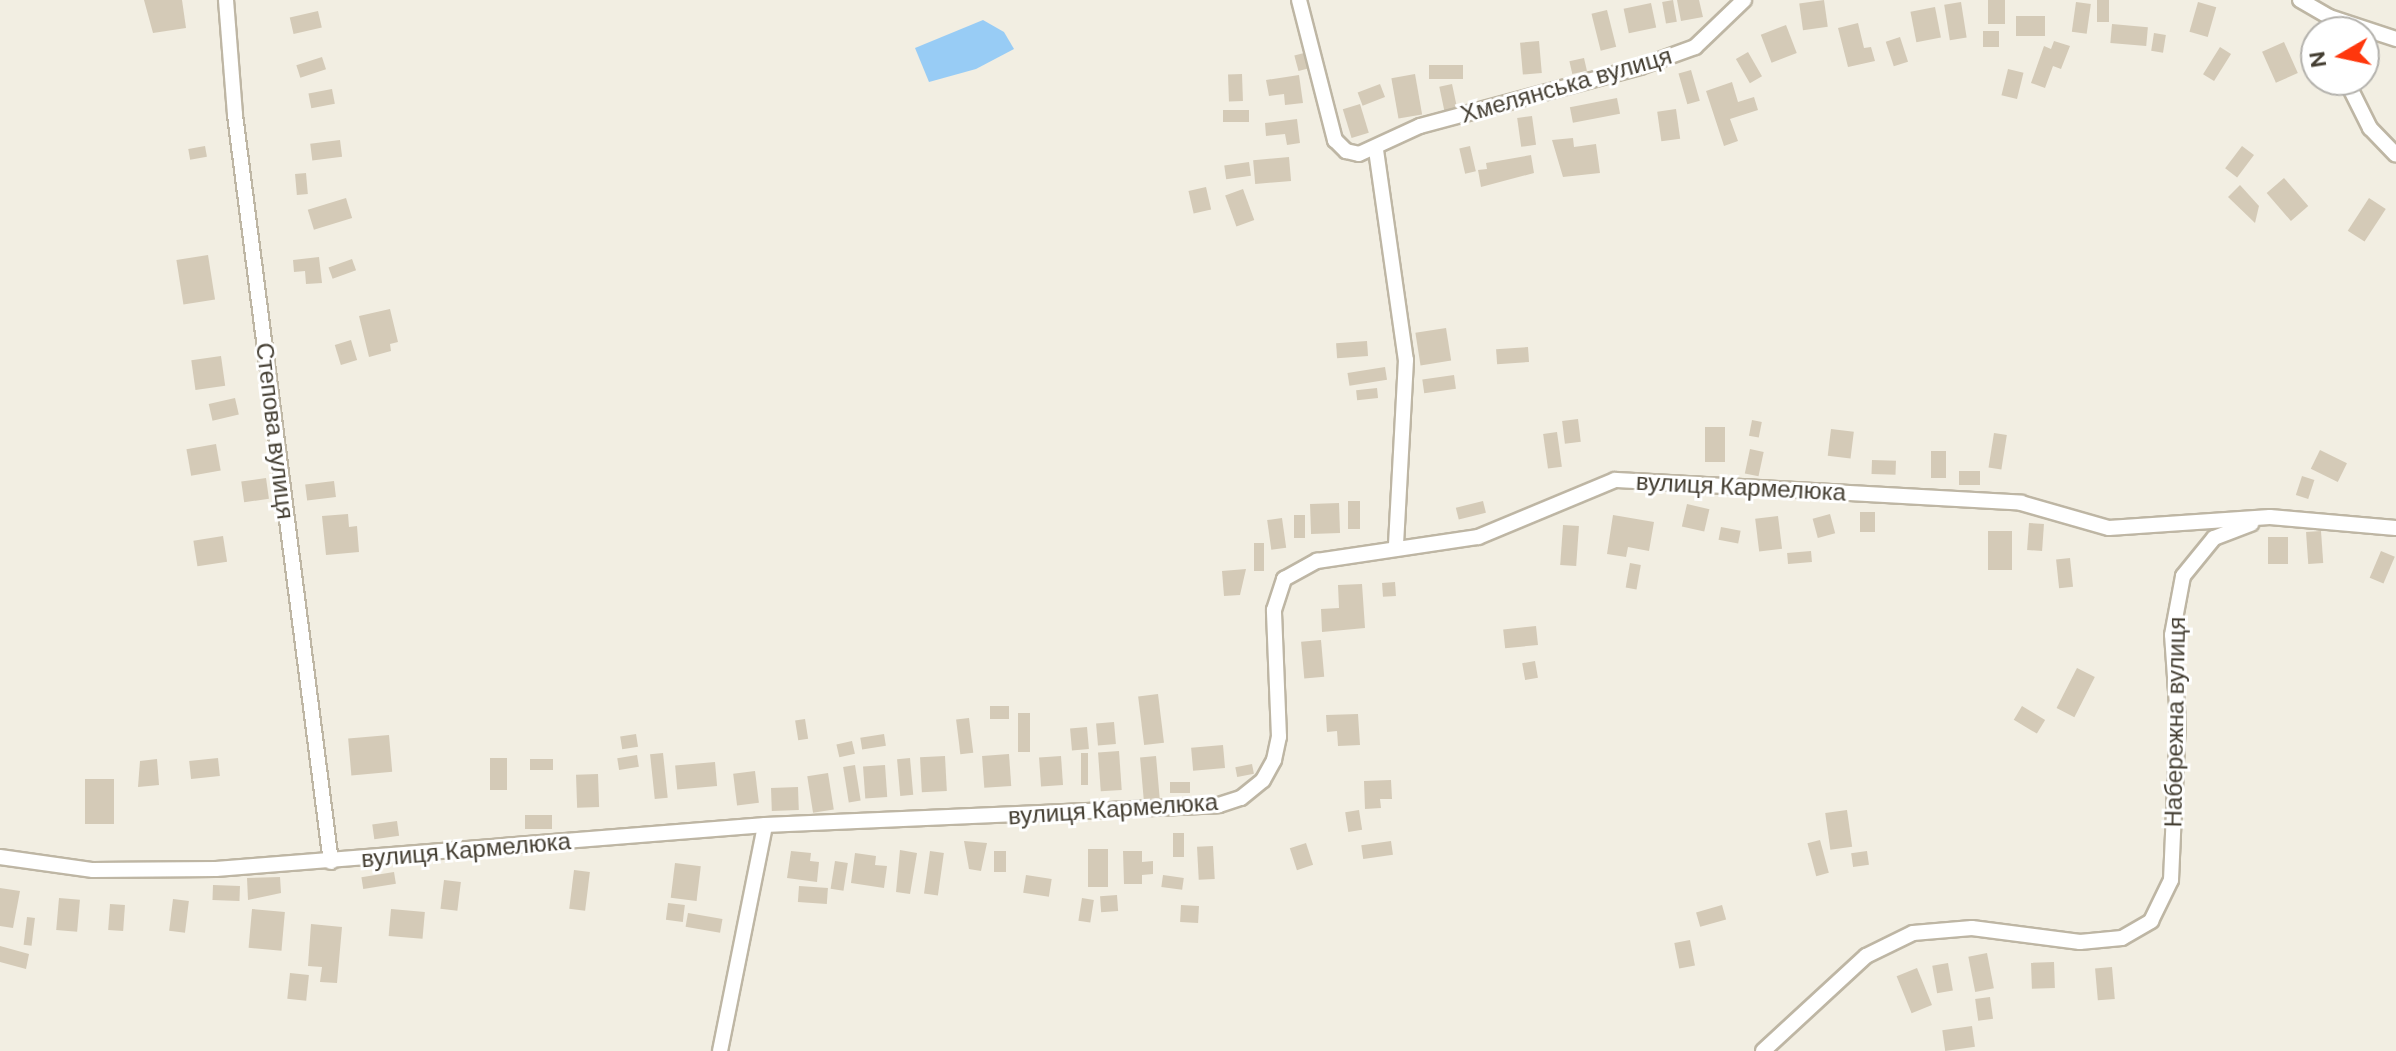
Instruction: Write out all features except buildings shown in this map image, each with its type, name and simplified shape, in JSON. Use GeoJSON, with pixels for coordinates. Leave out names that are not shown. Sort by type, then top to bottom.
{"type":"FeatureCollection","features":[{"type":"Feature","properties":{"kind":"street","name":"Степова вулиця"},"geometry":{"type":"LineString","coordinates":[[226,0],[235,115],[331,862]]}},
{"type":"Feature","properties":{"kind":"street"},"geometry":{"type":"LineString","coordinates":[[1299,0],[1335,140],[1346,151],[1376,150],[1406,360],[1396,546]]}},
{"type":"Feature","properties":{"kind":"street","name":"Хмелянська вулиця"},"geometry":{"type":"LineString","coordinates":[[1376,150],[1420,126],[1640,67],[1695,47],[1744,0]]}},
{"type":"Feature","properties":{"kind":"street"},"geometry":{"type":"LineString","coordinates":[[2300,0],[2320,16]]}},
{"type":"Feature","properties":{"kind":"street"},"geometry":{"type":"LineString","coordinates":[[2354,96],[2370,128],[2396,155]]}},
{"type":"Feature","properties":{"kind":"street","name":"вулиця Кармелюка"},"geometry":{"type":"LineString","coordinates":[[0,857],[155,871],[331,862],[765,825],[1196,808],[1241,798],[1263,780],[1279,737],[1274,610],[1284,579],[1317,561],[1396,546],[1478,537],[1615,480],[2021,503],[2109,528],[2270,517],[2396,528]]}},
{"type":"Feature","properties":{"kind":"street","name":"Набережна вулиця"},"geometry":{"type":"LineString","coordinates":[[1763,1051],[1866,956],[1913,933],[1972,928],[2080,942],[2122,938],[2151,921],[2171,880],[2178,720],[2172,635],[2183,576],[2214,538],[2270,517]]}},
{"type":"Feature","properties":{"kind":"street"},"geometry":{"type":"LineString","coordinates":[[720,1051],[765,825]]}},
{"type":"Feature","properties":{"kind":"water"},"geometry":{"type":"Polygon","coordinates":[[[983,20],[1004,32],[1014,49],[976,69],[929,82],[915,48],[983,20]]]}}]}
